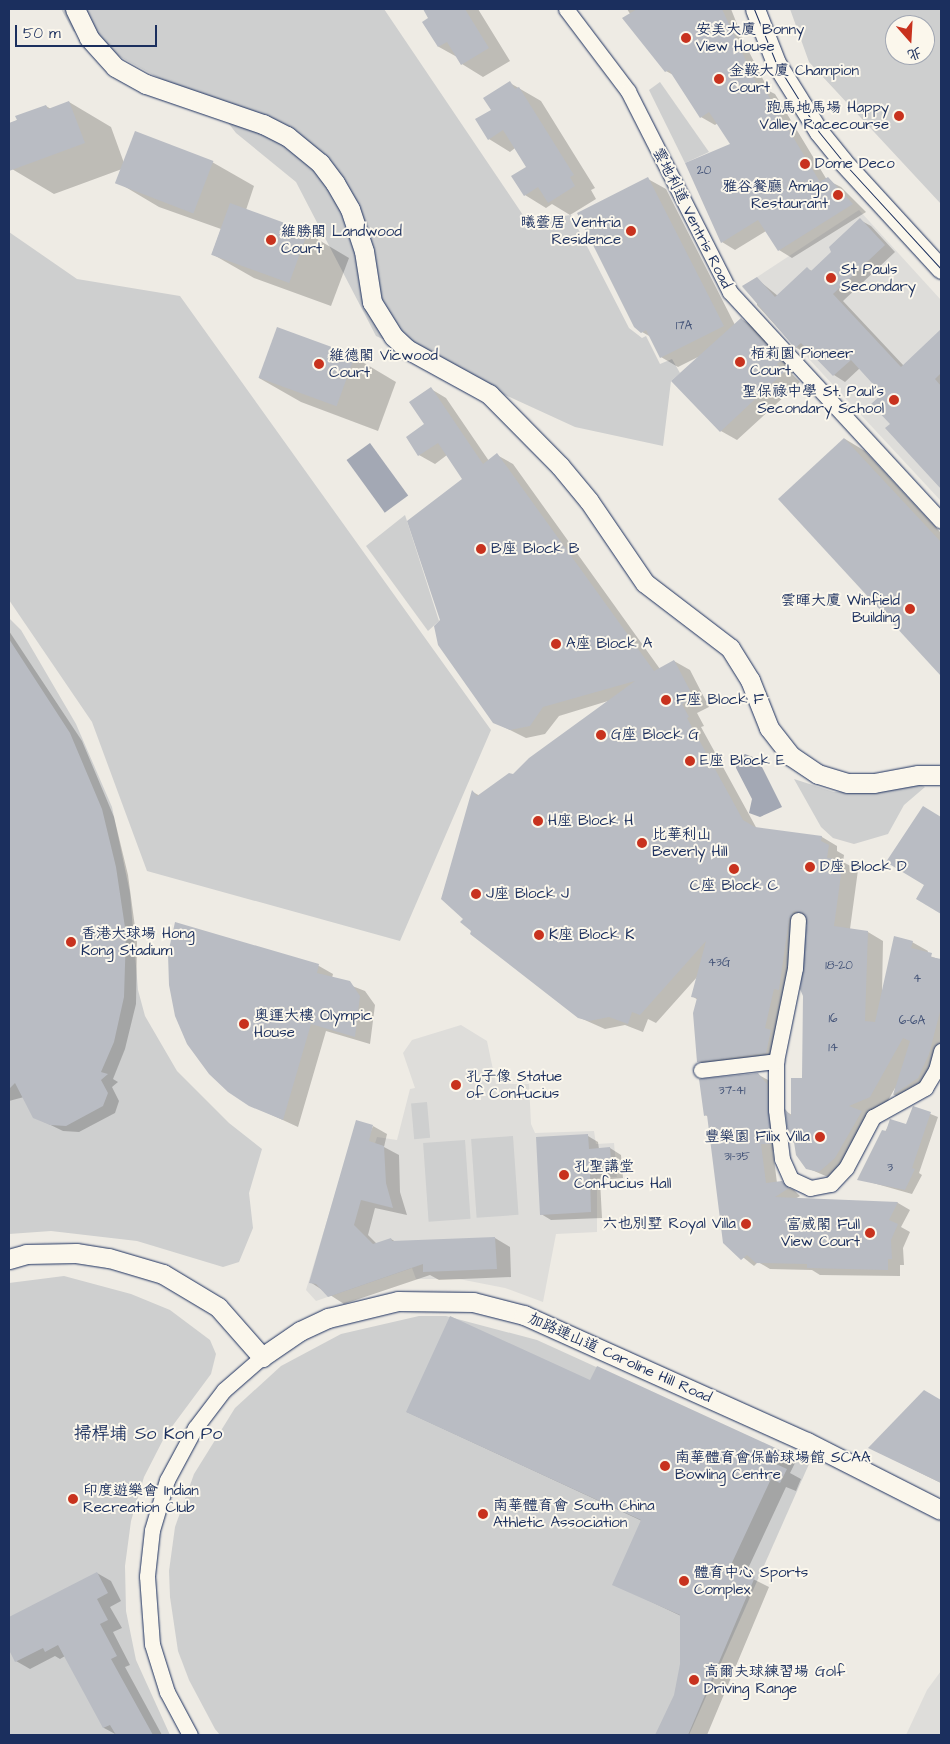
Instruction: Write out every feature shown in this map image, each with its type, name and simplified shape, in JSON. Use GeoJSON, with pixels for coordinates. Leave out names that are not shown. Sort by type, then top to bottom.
{"type":"FeatureCollection","features":[{"type":"Feature","properties":{"kind":"street"},"geometry":{"type":"LineString","coordinates":[[75,9],[89,38],[115,68],[146,84],[269,127],[299,145],[320,163],[336,183],[350,209],[364,251],[372,302],[393,336],[407,349],[457,374],[500,403],[590,501],[645,583],[672,606],[714,634],[737,658],[775,738],[808,769],[827,778],[858,784],[940,775]]}},
{"type":"Feature","properties":{"kind":"street","name":"雲地利道 Ventris Road"},"geometry":{"type":"LineString","coordinates":[[566,9],[628,91],[730,292],[941,521]]}},
{"type":"Feature","properties":{"kind":"street"},"geometry":{"type":"LineString","coordinates":[[754,9],[776,63],[823,137],[941,269]]}},
{"type":"Feature","properties":{"kind":"street"},"geometry":{"type":"LineString","coordinates":[[798,920],[795,968],[776,1061],[776,1110],[784,1170],[799,1185],[821,1188],[839,1177],[873,1117],[925,1088],[936,1070],[941,1051]]}},
{"type":"Feature","properties":{"kind":"street"},"geometry":{"type":"LineString","coordinates":[[701,1070],[776,1061]]}},
{"type":"Feature","properties":{"kind":"street"},"geometry":{"type":"LineString","coordinates":[[9,1259],[26,1254],[76,1253],[108,1258],[163,1274],[218,1307],[262,1357]]}},
{"type":"Feature","properties":{"kind":"street","name":"加路連山道 Caroline Hill Road"},"geometry":{"type":"LineString","coordinates":[[190,1735],[167,1692],[152,1644],[147,1576],[152,1530],[167,1480],[195,1428],[224,1390],[262,1357],[300,1331],[360,1308],[398,1301],[473,1302],[555,1327],[807,1442],[941,1510]]}},
{"type":"Feature","properties":{"kind":"shaded area"},"geometry":{"type":"Polygon","coordinates":[[[61,9],[384,9],[527,221],[571,215],[629,328],[642,338],[646,336],[660,364],[672,359],[680,373],[671,381],[663,446],[575,427],[376,336],[296,182],[236,133],[219,111],[73,31],[61,9]]]}},
{"type":"Feature","properties":{"kind":"shaded area","name":"跑馬地馬場 Happy Valley Racecourse"},"geometry":{"type":"Polygon","coordinates":[[[790,9],[941,9],[941,204],[809,62],[790,9]]]}},
{"type":"Feature","properties":{"kind":"shaded area"},"geometry":{"type":"Polygon","coordinates":[[[660,82],[709,152],[685,163],[649,90],[660,82]]]}},
{"type":"Feature","properties":{"kind":"shaded area","name":"聖保祿中學 St. Paul's Secondary School"},"geometry":{"type":"Polygon","coordinates":[[[859,210],[941,300],[941,501],[742,287],[859,210]]]}},
{"type":"Feature","properties":{"kind":"shaded area"},"geometry":{"type":"Polygon","coordinates":[[[9,232],[77,279],[180,296],[491,730],[400,941],[147,871],[92,722],[9,600],[9,232]]]}},
{"type":"Feature","properties":{"kind":"shaded area"},"geometry":{"type":"Polygon","coordinates":[[[370,443],[408,496],[385,513],[347,460],[370,443]]]}},
{"type":"Feature","properties":{"kind":"shaded area"},"geometry":{"type":"Polygon","coordinates":[[[405,515],[439,621],[428,631],[366,546],[405,515]]]}},
{"type":"Feature","properties":{"kind":"shaded area","name":"香港大球場 Hong Kong Stadium"},"geometry":{"type":"Polygon","coordinates":[[[9,618],[21,630],[76,724],[112,807],[130,893],[138,990],[145,1016],[177,1071],[229,1123],[262,1149],[249,1193],[253,1228],[239,1262],[223,1267],[137,1241],[51,1231],[9,1234],[9,618]]]}},
{"type":"Feature","properties":{"kind":"shaded area"},"geometry":{"type":"Polygon","coordinates":[[[745,754],[758,759],[782,807],[760,817],[749,813],[752,799],[736,768],[736,760],[745,754]]]}},
{"type":"Feature","properties":{"kind":"shaded area"},"geometry":{"type":"Polygon","coordinates":[[[794,779],[834,792],[856,791],[914,781],[925,787],[904,805],[888,834],[854,844],[833,838],[821,827],[794,779]]]}},
{"type":"Feature","properties":{"kind":"shaded area"},"geometry":{"type":"Polygon","coordinates":[[[461,1025],[487,1041],[496,1084],[529,1084],[531,1124],[535,1133],[594,1131],[596,1144],[614,1143],[617,1177],[597,1178],[597,1232],[556,1234],[543,1302],[505,1288],[459,1279],[416,1279],[412,1268],[316,1301],[306,1290],[342,1171],[365,1176],[377,1137],[397,1140],[410,1089],[415,1088],[403,1053],[412,1040],[461,1025]]]}},
{"type":"Feature","properties":{"kind":"shaded area"},"geometry":{"type":"Polygon","coordinates":[[[427,1102],[430,1138],[414,1139],[411,1103],[427,1102]]]}},
{"type":"Feature","properties":{"kind":"shaded area"},"geometry":{"type":"Polygon","coordinates":[[[513,1136],[519,1215],[477,1218],[471,1139],[513,1136]]]}},
{"type":"Feature","properties":{"kind":"shaded area"},"geometry":{"type":"Polygon","coordinates":[[[465,1140],[471,1219],[429,1222],[423,1143],[465,1140]]]}},
{"type":"Feature","properties":{"kind":"shaded area","name":"印度遊樂會 Indian Recreation Club"},"geometry":{"type":"Polygon","coordinates":[[[64,1276],[131,1294],[170,1310],[210,1340],[216,1354],[211,1374],[165,1436],[144,1477],[131,1521],[125,1566],[126,1611],[136,1660],[170,1735],[9,1735],[9,1283],[64,1276]]]}},
{"type":"Feature","properties":{"kind":"shaded area","name":"南華體育會 South China Athletic Association"},"geometry":{"type":"Polygon","coordinates":[[[419,1316],[446,1316],[537,1340],[809,1464],[689,1735],[220,1735],[215,1729],[189,1680],[178,1651],[170,1597],[169,1571],[175,1527],[194,1474],[235,1408],[281,1366],[341,1334],[419,1316]]]}},
{"type":"Feature","properties":{"kind":"shaded area"},"geometry":{"type":"Polygon","coordinates":[[[941,1671],[941,1735],[906,1735],[927,1690],[941,1671]]]}},
{"type":"Feature","properties":{"kind":"building"},"geometry":{"type":"Polygon","coordinates":[[[423,9],[465,9],[489,48],[461,65],[447,42],[438,47],[422,22],[428,18],[423,9]]]}},
{"type":"Feature","properties":{"kind":"building"},"geometry":{"type":"Polygon","coordinates":[[[637,9],[722,9],[758,87],[762,85],[820,182],[828,177],[853,204],[778,251],[758,220],[721,243],[685,163],[730,144],[709,112],[700,118],[669,70],[665,72],[622,18],[637,9]]]}},
{"type":"Feature","properties":{"kind":"building"},"geometry":{"type":"Polygon","coordinates":[[[510,81],[515,89],[519,87],[574,175],[570,177],[575,186],[548,203],[538,187],[524,196],[511,176],[526,167],[503,130],[488,140],[475,119],[491,110],[483,98],[510,81]]]}},
{"type":"Feature","properties":{"kind":"building"},"geometry":{"type":"Polygon","coordinates":[[[69,101],[85,143],[9,171],[9,123],[17,120],[15,116],[46,105],[48,109],[69,101]]]}},
{"type":"Feature","properties":{"kind":"building"},"geometry":{"type":"Polygon","coordinates":[[[135,131],[213,161],[193,213],[115,183],[135,131]]]}},
{"type":"Feature","properties":{"kind":"building"},"geometry":{"type":"Polygon","coordinates":[[[648,177],[724,326],[660,358],[646,330],[641,333],[634,327],[577,213],[648,177]]]}},
{"type":"Feature","properties":{"kind":"building","name":"維勝閣 Landwood Court"},"geometry":{"type":"Polygon","coordinates":[[[230,203],[308,231],[289,283],[211,255],[230,203]]]}},
{"type":"Feature","properties":{"kind":"building"},"geometry":{"type":"Polygon","coordinates":[[[860,218],[885,245],[833,294],[901,367],[941,329],[941,373],[935,379],[941,386],[941,489],[885,428],[890,424],[871,404],[882,394],[851,360],[833,376],[801,343],[795,348],[742,286],[757,277],[775,297],[807,267],[811,271],[831,252],[829,247],[860,218]]]}},
{"type":"Feature","properties":{"kind":"building"},"geometry":{"type":"Polygon","coordinates":[[[741,318],[781,361],[777,364],[784,372],[720,432],[671,381],[741,318]]]}},
{"type":"Feature","properties":{"kind":"building","name":"維德閣 Vicwood Court"},"geometry":{"type":"Polygon","coordinates":[[[277,327],[355,355],[337,406],[259,378],[277,327]]]}},
{"type":"Feature","properties":{"kind":"building"},"geometry":{"type":"Polygon","coordinates":[[[431,387],[483,464],[497,453],[654,671],[674,660],[694,698],[682,704],[689,717],[687,718],[743,820],[755,827],[822,836],[821,841],[829,845],[827,858],[843,860],[834,926],[868,931],[865,1021],[875,1022],[894,936],[913,941],[911,948],[932,953],[931,957],[941,959],[941,1008],[929,1054],[918,1078],[893,1095],[910,1041],[903,1038],[870,1097],[849,1106],[862,1111],[835,1158],[819,1172],[806,1169],[796,1155],[794,1142],[789,1142],[785,1109],[791,1116],[791,1078],[802,1078],[803,996],[800,989],[807,921],[804,913],[794,911],[789,919],[779,990],[774,989],[765,1028],[771,1030],[766,1053],[697,1062],[693,1013],[697,998],[691,997],[706,941],[640,1015],[632,1012],[628,1024],[609,1017],[589,1021],[578,1018],[470,934],[471,931],[460,922],[463,919],[441,899],[472,790],[477,796],[509,773],[513,774],[529,758],[635,681],[543,707],[530,726],[510,730],[493,723],[438,645],[434,626],[440,620],[407,521],[462,479],[438,443],[418,456],[406,437],[424,424],[409,402],[431,387]]]}},
{"type":"Feature","properties":{"kind":"building","name":"雲暉大廈 Winfield Building"},"geometry":{"type":"Polygon","coordinates":[[[844,438],[941,542],[941,676],[778,499],[844,438]]]}},
{"type":"Feature","properties":{"kind":"building"},"geometry":{"type":"Polygon","coordinates":[[[9,639],[70,733],[102,809],[116,867],[126,934],[124,997],[114,1042],[101,1072],[108,1074],[101,1080],[108,1093],[103,1106],[66,1126],[50,1125],[33,1118],[15,1083],[9,1089],[9,639]]]}},
{"type":"Feature","properties":{"kind":"building"},"geometry":{"type":"Polygon","coordinates":[[[923,806],[941,817],[941,914],[916,899],[924,885],[886,862],[923,806]]]}},
{"type":"Feature","properties":{"kind":"building","name":"奧運大樓 Olympic House"},"geometry":{"type":"Polygon","coordinates":[[[175,922],[319,964],[317,973],[350,981],[360,996],[355,1037],[311,1024],[283,1120],[249,1106],[228,1092],[209,1074],[187,1044],[175,1016],[169,985],[168,954],[175,922]]]}},
{"type":"Feature","properties":{"kind":"building"},"geometry":{"type":"Polygon","coordinates":[[[758,1073],[767,1084],[771,1144],[761,1144],[766,1183],[782,1181],[789,1188],[775,1197],[898,1202],[889,1220],[898,1224],[891,1240],[892,1259],[888,1259],[888,1270],[807,1268],[807,1264],[756,1263],[747,1255],[741,1260],[723,1243],[707,1115],[704,1116],[699,1079],[758,1073]]]}},
{"type":"Feature","properties":{"kind":"building"},"geometry":{"type":"Polygon","coordinates":[[[913,1106],[931,1112],[912,1168],[915,1169],[905,1190],[857,1180],[882,1130],[886,1131],[890,1119],[906,1124],[913,1106]]]}},
{"type":"Feature","properties":{"kind":"building"},"geometry":{"type":"Polygon","coordinates":[[[356,1120],[373,1125],[369,1141],[384,1146],[386,1183],[393,1208],[361,1200],[354,1225],[373,1244],[391,1238],[392,1241],[495,1237],[497,1269],[423,1272],[423,1264],[328,1297],[316,1284],[309,1283],[356,1120]]]}},
{"type":"Feature","properties":{"kind":"building","name":"孔聖講堂 Confucius Hall"},"geometry":{"type":"Polygon","coordinates":[[[588,1134],[589,1149],[610,1147],[612,1173],[590,1174],[591,1212],[540,1215],[536,1137],[588,1134]]]}},
{"type":"Feature","properties":{"kind":"building"},"geometry":{"type":"Polygon","coordinates":[[[450,1316],[590,1380],[597,1366],[782,1451],[776,1464],[787,1469],[780,1483],[771,1479],[730,1567],[755,1577],[688,1735],[655,1735],[674,1695],[680,1664],[680,1615],[612,1585],[641,1520],[406,1412],[450,1316]]]}},
{"type":"Feature","properties":{"kind":"building"},"geometry":{"type":"Polygon","coordinates":[[[924,1390],[941,1400],[941,1483],[868,1448],[924,1390]]]}},
{"type":"Feature","properties":{"kind":"building"},"geometry":{"type":"Polygon","coordinates":[[[97,1572],[108,1593],[97,1599],[108,1620],[100,1624],[117,1656],[111,1659],[153,1735],[116,1735],[110,1725],[103,1728],[58,1645],[45,1652],[43,1648],[15,1662],[9,1650],[9,1617],[97,1572]]]}},
{"type":"Feature","properties":{"kind":"tram line"},"geometry":{"type":"LineString","coordinates":[[754,9],[776,63],[819,132],[843,162],[941,269]]}},
{"type":"Feature","properties":{"kind":"place","name":"安美大廈 Bonny View House"},"geometry":{"type":"Point","coordinates":[686,38]}},
{"type":"Feature","properties":{"kind":"place","name":"金鞍大廈 Champion Court"},"geometry":{"type":"Point","coordinates":[719,79]}},
{"type":"Feature","properties":{"kind":"place","name":"跑馬地馬場 Happy Valley Racecourse"},"geometry":{"type":"Point","coordinates":[899,116]}},
{"type":"Feature","properties":{"kind":"place","name":"Dome Deco"},"geometry":{"type":"Point","coordinates":[805,164]}},
{"type":"Feature","properties":{"kind":"place","name":"雅谷餐廳 Amigo Restaurant"},"geometry":{"type":"Point","coordinates":[838,195]}},
{"type":"Feature","properties":{"kind":"place","name":"曦蕓居 Ventria Residence"},"geometry":{"type":"Point","coordinates":[631,231]}},
{"type":"Feature","properties":{"kind":"place","name":"維勝閣 Landwood Court"},"geometry":{"type":"Point","coordinates":[271,240]}},
{"type":"Feature","properties":{"kind":"place","name":"St Pauls Secondary"},"geometry":{"type":"Point","coordinates":[831,278]}},
{"type":"Feature","properties":{"kind":"place","name":"栢莉園 Pioneer Court"},"geometry":{"type":"Point","coordinates":[740,362]}},
{"type":"Feature","properties":{"kind":"place","name":"維德閣 Vicwood Court"},"geometry":{"type":"Point","coordinates":[319,364]}},
{"type":"Feature","properties":{"kind":"place","name":"聖保祿中學 St. Paul's Secondary School"},"geometry":{"type":"Point","coordinates":[894,400]}},
{"type":"Feature","properties":{"kind":"place","name":"B座 Block B"},"geometry":{"type":"Point","coordinates":[481,549]}},
{"type":"Feature","properties":{"kind":"place","name":"雲暉大廈 Winfield Building"},"geometry":{"type":"Point","coordinates":[910,609]}},
{"type":"Feature","properties":{"kind":"place","name":"A座 Block A"},"geometry":{"type":"Point","coordinates":[556,644]}},
{"type":"Feature","properties":{"kind":"place","name":"F座 Block F"},"geometry":{"type":"Point","coordinates":[666,700]}},
{"type":"Feature","properties":{"kind":"place","name":"G座 Block G"},"geometry":{"type":"Point","coordinates":[601,735]}},
{"type":"Feature","properties":{"kind":"place","name":"E座 Block E"},"geometry":{"type":"Point","coordinates":[690,761]}},
{"type":"Feature","properties":{"kind":"place","name":"H座 Block H"},"geometry":{"type":"Point","coordinates":[538,821]}},
{"type":"Feature","properties":{"kind":"place","name":"比華利山 Beverly Hill"},"geometry":{"type":"Point","coordinates":[642,843]}},
{"type":"Feature","properties":{"kind":"place","name":"D座 Block D"},"geometry":{"type":"Point","coordinates":[810,867]}},
{"type":"Feature","properties":{"kind":"place","name":"C座 Block C"},"geometry":{"type":"Point","coordinates":[734,869]}},
{"type":"Feature","properties":{"kind":"place","name":"J座 Block J"},"geometry":{"type":"Point","coordinates":[476,894]}},
{"type":"Feature","properties":{"kind":"place","name":"K座 Block K"},"geometry":{"type":"Point","coordinates":[539,935]}},
{"type":"Feature","properties":{"kind":"place","name":"香港大球場 Hong Kong Stadium"},"geometry":{"type":"Point","coordinates":[71,942]}},
{"type":"Feature","properties":{"kind":"place","name":"奧運大樓 Olympic House"},"geometry":{"type":"Point","coordinates":[244,1024]}},
{"type":"Feature","properties":{"kind":"place","name":"孔子像 Statue of Confucius"},"geometry":{"type":"Point","coordinates":[456,1085]}},
{"type":"Feature","properties":{"kind":"place","name":"豐樂園 Filix Villa"},"geometry":{"type":"Point","coordinates":[820,1137]}},
{"type":"Feature","properties":{"kind":"place","name":"孔聖講堂 Confucius Hall"},"geometry":{"type":"Point","coordinates":[564,1175]}},
{"type":"Feature","properties":{"kind":"place","name":"六也別墅 Royal Villa"},"geometry":{"type":"Point","coordinates":[746,1224]}},
{"type":"Feature","properties":{"kind":"place","name":"富威閣 Full View Court"},"geometry":{"type":"Point","coordinates":[870,1233]}},
{"type":"Feature","properties":{"kind":"place","name":"南華體育會保齡球場館 SCAA Bowling Centre"},"geometry":{"type":"Point","coordinates":[665,1466]}},
{"type":"Feature","properties":{"kind":"place","name":"印度遊樂會 Indian Recreation Club"},"geometry":{"type":"Point","coordinates":[73,1499]}},
{"type":"Feature","properties":{"kind":"place","name":"南華體育會 South China Athletic Association"},"geometry":{"type":"Point","coordinates":[483,1514]}},
{"type":"Feature","properties":{"kind":"place","name":"體育中心 Sports Complex"},"geometry":{"type":"Point","coordinates":[684,1581]}},
{"type":"Feature","properties":{"kind":"place","name":"高爾夫球練習場 Golf Driving Range"},"geometry":{"type":"Point","coordinates":[694,1680]}},
{"type":"Feature","properties":{"kind":"district","name":"掃桿埔 So Kon Po"},"geometry":{"type":"Point","coordinates":[148,1434]}}]}
